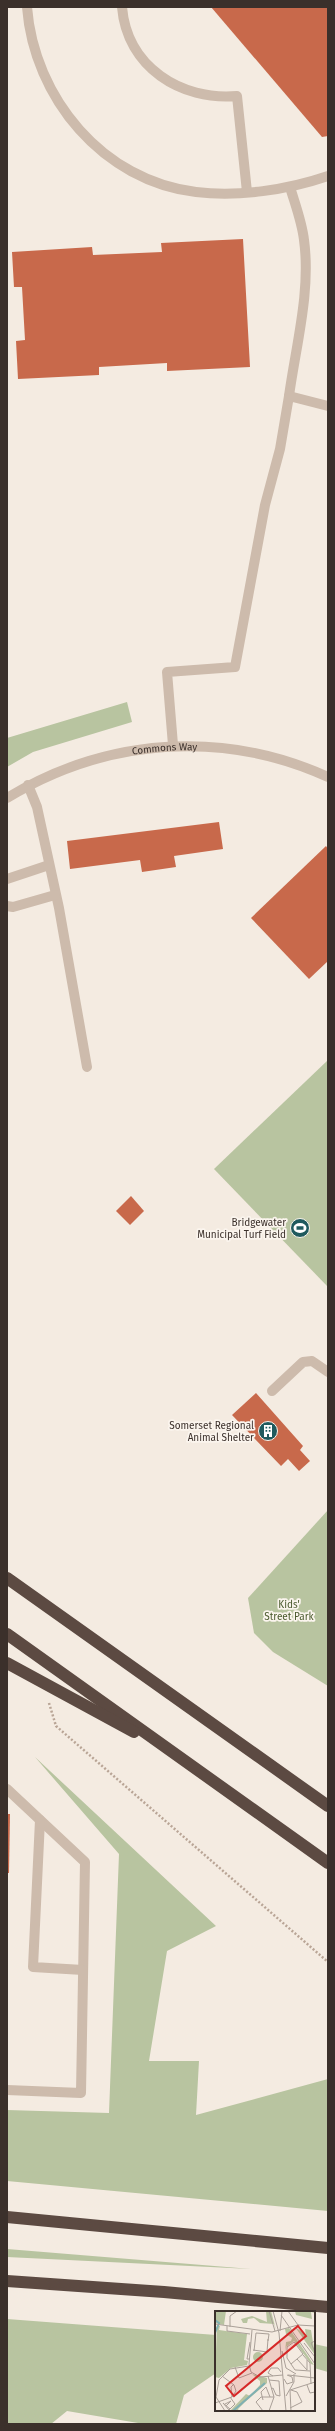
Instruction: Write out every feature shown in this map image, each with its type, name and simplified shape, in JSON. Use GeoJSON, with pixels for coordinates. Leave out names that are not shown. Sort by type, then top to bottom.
{"type":"FeatureCollection","features":[{"type":"Feature","properties":{"kind":"highway"},"geometry":{"type":"LineString","coordinates":[[7,1578],[328,1806]]}},
{"type":"Feature","properties":{"kind":"highway"},"geometry":{"type":"LineString","coordinates":[[7,1634],[328,1863]]}},
{"type":"Feature","properties":{"kind":"highway"},"geometry":{"type":"LineString","coordinates":[[7,1663],[90,1710],[170,1750]]}},
{"type":"Feature","properties":{"kind":"highway"},"geometry":{"type":"LineString","coordinates":[[7,2218],[328,2248]]}},
{"type":"Feature","properties":{"kind":"highway"},"geometry":{"type":"LineString","coordinates":[[7,2281],[164,2292],[328,2307]]}},
{"type":"Feature","properties":{"kind":"street"},"geometry":{"type":"LineString","coordinates":[[27,7],[34,49],[44,77],[64,112],[94,145],[139,174],[174,188],[222,194],[290,187],[328,176]]}},
{"type":"Feature","properties":{"kind":"street"},"geometry":{"type":"LineString","coordinates":[[122,7],[126,28],[132,42],[143,59],[162,78],[176,86],[207,96],[238,96],[247,192]]}},
{"type":"Feature","properties":{"kind":"street"},"geometry":{"type":"LineString","coordinates":[[173,745],[167,672],[235,667],[265,505],[280,449],[304,302],[306,256],[304,239],[290,187]]}},
{"type":"Feature","properties":{"kind":"street"},"geometry":{"type":"LineString","coordinates":[[289,396],[328,406]]}},
{"type":"Feature","properties":{"kind":"street","name":"Commons Way"},"geometry":{"type":"LineString","coordinates":[[7,798],[28,785],[96,759],[132,750],[173,745],[198,745],[239,751],[280,760],[328,777]]}},
{"type":"Feature","properties":{"kind":"street"},"geometry":{"type":"LineString","coordinates":[[28,785],[37,807],[50,865],[87,1067]]}},
{"type":"Feature","properties":{"kind":"street"},"geometry":{"type":"LineString","coordinates":[[7,879],[50,865]]}},
{"type":"Feature","properties":{"kind":"street"},"geometry":{"type":"LineString","coordinates":[[7,906],[13,907],[55,895]]}},
{"type":"Feature","properties":{"kind":"street"},"geometry":{"type":"LineString","coordinates":[[272,1391],[303,1362],[312,1361],[328,1372]]}},
{"type":"Feature","properties":{"kind":"street"},"geometry":{"type":"LineString","coordinates":[[7,1789],[85,1862],[81,2093],[7,2090]]}},
{"type":"Feature","properties":{"kind":"street"},"geometry":{"type":"LineString","coordinates":[[40,1820],[33,1967],[83,1970]]}},
{"type":"Feature","properties":{"kind":"path"},"geometry":{"type":"LineString","coordinates":[[42,1682],[56,1726],[328,1962]]}},
{"type":"Feature","properties":{"kind":"green space"},"geometry":{"type":"Polygon","coordinates":[[[127,702],[132,722],[33,752],[7,767],[7,738],[127,702]]]}},
{"type":"Feature","properties":{"kind":"green space","name":"Bridgewater Municipal Turf Field"},"geometry":{"type":"Polygon","coordinates":[[[328,1060],[328,1287],[214,1169],[328,1060]]]}},
{"type":"Feature","properties":{"kind":"green space","name":"Kids' Street Park"},"geometry":{"type":"Polygon","coordinates":[[[328,1510],[328,1686],[273,1652],[254,1633],[248,1598],[328,1510]]]}},
{"type":"Feature","properties":{"kind":"green space"},"geometry":{"type":"Polygon","coordinates":[[[35,1757],[216,1926],[167,1951],[149,2061],[199,2061],[196,2115],[328,2079],[328,2211],[7,2181],[7,2110],[109,2113],[119,1854],[35,1757]]]}},
{"type":"Feature","properties":{"kind":"green space"},"geometry":{"type":"Polygon","coordinates":[[[7,2249],[251,2269],[7,2257],[7,2249]]]}},
{"type":"Feature","properties":{"kind":"green space"},"geometry":{"type":"Polygon","coordinates":[[[7,2319],[215,2335],[215,2374],[184,2395],[176,2424],[144,2424],[67,2411],[51,2424],[7,2424],[7,2319]]]}},
{"type":"Feature","properties":{"kind":"green space"},"geometry":{"type":"Polygon","coordinates":[[[315,2344],[328,2347],[328,2372],[315,2368],[315,2344]]]}},
{"type":"Feature","properties":{"kind":"building"},"geometry":{"type":"Polygon","coordinates":[[[211,7],[328,7],[328,136],[322,137],[211,7]]]}},
{"type":"Feature","properties":{"kind":"building"},"geometry":{"type":"Polygon","coordinates":[[[243,239],[250,367],[167,371],[167,363],[99,367],[99,375],[18,379],[16,341],[25,340],[22,287],[14,287],[12,252],[92,247],[93,255],[162,252],[161,243],[243,239]]]}},
{"type":"Feature","properties":{"kind":"building"},"geometry":{"type":"Polygon","coordinates":[[[219,822],[223,849],[174,856],[176,867],[142,872],[140,860],[70,869],[67,841],[219,822]]]}},
{"type":"Feature","properties":{"kind":"building"},"geometry":{"type":"Polygon","coordinates":[[[326,846],[328,849],[328,961],[309,979],[251,918],[326,846]]]}},
{"type":"Feature","properties":{"kind":"building"},"geometry":{"type":"Polygon","coordinates":[[[131,1196],[144,1211],[130,1225],[116,1211],[131,1196]]]}},
{"type":"Feature","properties":{"kind":"building","name":"Somerset Regional Animal Shelter"},"geometry":{"type":"Polygon","coordinates":[[[256,1393],[303,1446],[300,1450],[310,1461],[299,1471],[288,1459],[281,1466],[232,1415],[256,1393]]]}},
{"type":"Feature","properties":{"kind":"building"},"geometry":{"type":"Polygon","coordinates":[[[7,1814],[10,1814],[9,1873],[7,1873],[7,1814]]]}},
{"type":"Feature","properties":{"kind":"place","name":"Bridgewater Municipal Turf Field"},"geometry":{"type":"Point","coordinates":[300,1228]}},
{"type":"Feature","properties":{"kind":"place","name":"Somerset Regional Animal Shelter"},"geometry":{"type":"Point","coordinates":[268,1431]}}]}
